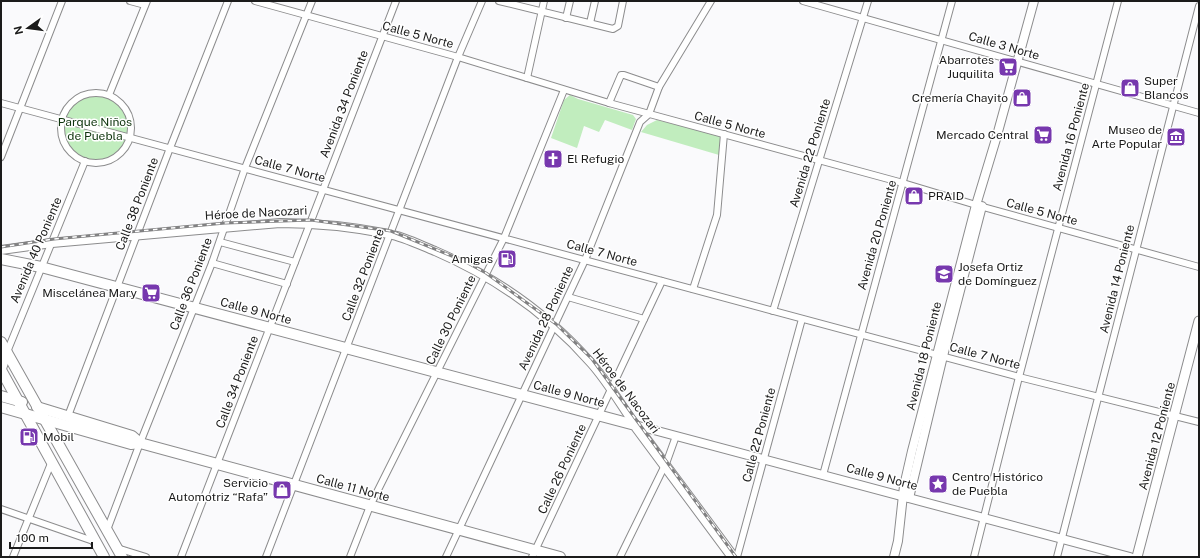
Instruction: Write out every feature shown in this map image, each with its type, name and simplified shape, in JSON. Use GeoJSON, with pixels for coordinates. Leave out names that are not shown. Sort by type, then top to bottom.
{"type":"FeatureCollection","features":[{"type":"Feature","properties":{"kind":"main road","name":"Calle 9 Norte"},"geometry":{"type":"LineString","coordinates":[[1,259],[41,267],[635,425]]}},
{"type":"Feature","properties":{"kind":"main road","name":"Avenida 12 Poniente"},"geometry":{"type":"LineString","coordinates":[[1137,557],[1199,321]]}},
{"type":"Feature","properties":{"kind":"main road"},"geometry":{"type":"LineString","coordinates":[[1,342],[122,557]]}},
{"type":"Feature","properties":{"kind":"main road","name":"Avenida 40 Poniente"},"geometry":{"type":"LineString","coordinates":[[1,370],[7,352]]}},
{"type":"Feature","properties":{"kind":"main road"},"geometry":{"type":"LineString","coordinates":[[1,370],[20,401],[102,555]]}},
{"type":"Feature","properties":{"kind":"main road","name":"Calle 11 Norte"},"geometry":{"type":"LineString","coordinates":[[1,396],[132,436],[140,443]]}},
{"type":"Feature","properties":{"kind":"main road","name":"Calle 11 Norte"},"geometry":{"type":"LineString","coordinates":[[1,407],[131,444],[140,443],[293,484],[459,530],[534,553],[560,557]]}},
{"type":"Feature","properties":{"kind":"main road","name":"Héroe de Nacozari"},"geometry":{"type":"LineString","coordinates":[[635,425],[733,557]]}},
{"type":"Feature","properties":{"kind":"street"},"geometry":{"type":"LineString","coordinates":[[1,158],[62,1]]}},
{"type":"Feature","properties":{"kind":"street"},"geometry":{"type":"LineString","coordinates":[[109,95],[146,3],[130,1]]}},
{"type":"Feature","properties":{"kind":"street","name":"Calle 38 Poniente"},"geometry":{"type":"LineString","coordinates":[[68,416],[136,235],[228,1]]}},
{"type":"Feature","properties":{"kind":"street","name":"Calle 5 Norte"},"geometry":{"type":"LineString","coordinates":[[255,1],[458,57],[609,103],[903,183],[979,206],[1199,267]]}},
{"type":"Feature","properties":{"kind":"street","name":"Calle 36 Poniente"},"geometry":{"type":"LineString","coordinates":[[107,530],[212,263],[245,168],[312,1]]}},
{"type":"Feature","properties":{"kind":"street","name":"Avenida 34 Poniente"},"geometry":{"type":"LineString","coordinates":[[313,214],[396,1]]}},
{"type":"Feature","properties":{"kind":"street","name":"Calle 32 Poniente"},"geometry":{"type":"LineString","coordinates":[[266,557],[458,57],[482,1]]}},
{"type":"Feature","properties":{"kind":"street"},"geometry":{"type":"LineString","coordinates":[[499,1],[566,18],[616,28],[623,1]]}},
{"type":"Feature","properties":{"kind":"street"},"geometry":{"type":"LineString","coordinates":[[527,78],[544,1]]}},
{"type":"Feature","properties":{"kind":"street"},"geometry":{"type":"LineString","coordinates":[[566,18],[570,1]]}},
{"type":"Feature","properties":{"kind":"street"},"geometry":{"type":"LineString","coordinates":[[590,23],[595,1]]}},
{"type":"Feature","properties":{"kind":"street","name":"Avenida 28 Poniente"},"geometry":{"type":"LineString","coordinates":[[446,557],[585,260],[640,122],[649,114],[659,87],[711,1]]}},
{"type":"Feature","properties":{"kind":"street","name":"Calle 3 Norte"},"geometry":{"type":"LineString","coordinates":[[802,1],[1199,113]]}},
{"type":"Feature","properties":{"kind":"street","name":"Avenida 22 Poniente"},"geometry":{"type":"LineString","coordinates":[[773,311],[868,1]]}},
{"type":"Feature","properties":{"kind":"street","name":"Avenida 20 Poniente"},"geometry":{"type":"LineString","coordinates":[[823,475],[860,334],[903,183],[952,1]]}},
{"type":"Feature","properties":{"kind":"street","name":"Avenida 18 Poniente"},"geometry":{"type":"LineString","coordinates":[[894,557],[911,472],[928,402],[1034,1]]}},
{"type":"Feature","properties":{"kind":"street","name":"Avenida 16 Poniente"},"geometry":{"type":"LineString","coordinates":[[974,557],[1019,377],[1118,1]]}},
{"type":"Feature","properties":{"kind":"street","name":"Avenida 14 Poniente"},"geometry":{"type":"LineString","coordinates":[[1057,557],[1199,6]]}},
{"type":"Feature","properties":{"kind":"street"},"geometry":{"type":"LineString","coordinates":[[609,103],[621,75],[659,87]]}},
{"type":"Feature","properties":{"kind":"street","name":"Calle 30 Poniente"},"geometry":{"type":"LineString","coordinates":[[350,557],[370,506],[504,238],[564,90]]}},
{"type":"Feature","properties":{"kind":"street"},"geometry":{"type":"LineString","coordinates":[[96,92],[109,95],[119,101],[126,108],[131,126],[130,137],[124,150],[112,159],[98,163],[86,161],[76,157],[66,147],[61,133],[62,119],[69,105],[81,96],[96,92]]}},
{"type":"Feature","properties":{"kind":"street","name":"Calle 7 Norte"},"geometry":{"type":"LineString","coordinates":[[1,103],[940,356],[1199,422]]}},
{"type":"Feature","properties":{"kind":"street"},"geometry":{"type":"LineString","coordinates":[[693,289],[717,215],[724,134]]}},
{"type":"Feature","properties":{"kind":"street","name":"Avenida 40 Poniente"},"geometry":{"type":"LineString","coordinates":[[7,352],[86,161]]}},
{"type":"Feature","properties":{"kind":"street","name":"Calle 34 Poniente"},"geometry":{"type":"LineString","coordinates":[[181,557],[313,214]]}},
{"type":"Feature","properties":{"kind":"street","name":"Héroe de Nacozari"},"geometry":{"type":"LineString","coordinates":[[1,250],[52,243],[224,227],[309,223],[390,234],[443,255],[485,275],[555,326],[592,364],[635,425]]}},
{"type":"Feature","properties":{"kind":"street"},"geometry":{"type":"LineString","coordinates":[[220,242],[295,262]]}},
{"type":"Feature","properties":{"kind":"street"},"geometry":{"type":"LineString","coordinates":[[212,263],[287,284]]}},
{"type":"Feature","properties":{"kind":"street","name":"Calle 26 Poniente"},"geometry":{"type":"LineString","coordinates":[[534,553],[662,281]]}},
{"type":"Feature","properties":{"kind":"street"},"geometry":{"type":"LineString","coordinates":[[568,297],[644,319]]}},
{"type":"Feature","properties":{"kind":"street","name":"Calle 22 Poniente"},"geometry":{"type":"LineString","coordinates":[[737,557],[802,318]]}},
{"type":"Feature","properties":{"kind":"street","name":"Calle 9 Norte"},"geometry":{"type":"LineString","coordinates":[[635,425],[1130,557]]}},
{"type":"Feature","properties":{"kind":"street"},"geometry":{"type":"LineString","coordinates":[[620,557],[665,466],[676,436]]}},
{"type":"Feature","properties":{"kind":"street"},"geometry":{"type":"LineString","coordinates":[[13,557],[52,460]]}},
{"type":"Feature","properties":{"kind":"street"},"geometry":{"type":"LineString","coordinates":[[1,510],[96,542]]}},
{"type":"Feature","properties":{"kind":"street"},"geometry":{"type":"LineString","coordinates":[[116,548],[146,557]]}},
{"type":"Feature","properties":{"kind":"green space"},"geometry":{"type":"Polygon","coordinates":[[[570,95],[578,99],[633,115],[636,119],[632,130],[605,120],[599,132],[584,126],[577,148],[551,138],[564,100],[570,95]]]}},
{"type":"Feature","properties":{"kind":"green space","name":"Parque Niños de Puebla"},"geometry":{"type":"Polygon","coordinates":[[[95,96],[108,98],[123,111],[126,116],[128,129],[126,142],[113,157],[108,160],[95,162],[82,160],[67,147],[64,142],[62,129],[64,116],[77,101],[82,98],[95,96]]]}},
{"type":"Feature","properties":{"kind":"green space"},"geometry":{"type":"Polygon","coordinates":[[[657,120],[719,135],[722,138],[719,155],[641,132],[647,125],[657,120]]]}},
{"type":"Feature","properties":{"kind":"railway"},"geometry":{"type":"LineString","coordinates":[[1,247],[54,239],[225,223],[311,220],[391,231],[464,261],[486,273],[556,324],[592,359],[736,557]]}},
{"type":"Feature","properties":{"kind":"place","name":"Abarrotes Juquilita"},"geometry":{"type":"Point","coordinates":[1008,67]}},
{"type":"Feature","properties":{"kind":"place","name":"Super Blancos"},"geometry":{"type":"Point","coordinates":[1130,88]}},
{"type":"Feature","properties":{"kind":"place","name":"Cremería Chayito"},"geometry":{"type":"Point","coordinates":[1022,98]}},
{"type":"Feature","properties":{"kind":"place","name":"Mercado Central"},"geometry":{"type":"Point","coordinates":[1043,135]}},
{"type":"Feature","properties":{"kind":"place","name":"Museo de Arte Popular"},"geometry":{"type":"Point","coordinates":[1176,137]}},
{"type":"Feature","properties":{"kind":"place","name":"El Refugio"},"geometry":{"type":"Point","coordinates":[553,159]}},
{"type":"Feature","properties":{"kind":"place","name":"PRAID"},"geometry":{"type":"Point","coordinates":[914,196]}},
{"type":"Feature","properties":{"kind":"place","name":"Amigas"},"geometry":{"type":"Point","coordinates":[507,259]}},
{"type":"Feature","properties":{"kind":"place","name":"Josefa Ortiz de Domínguez"},"geometry":{"type":"Point","coordinates":[944,274]}},
{"type":"Feature","properties":{"kind":"place","name":"Miscelánea Mary"},"geometry":{"type":"Point","coordinates":[151,293]}},
{"type":"Feature","properties":{"kind":"place","name":"Mobil"},"geometry":{"type":"Point","coordinates":[29,437]}},
{"type":"Feature","properties":{"kind":"place","name":"Centro Histórico de Puebla"},"geometry":{"type":"Point","coordinates":[938,484]}},
{"type":"Feature","properties":{"kind":"place","name":"Servicio Automotriz “Rafa”"},"geometry":{"type":"Point","coordinates":[282,490]}}]}
